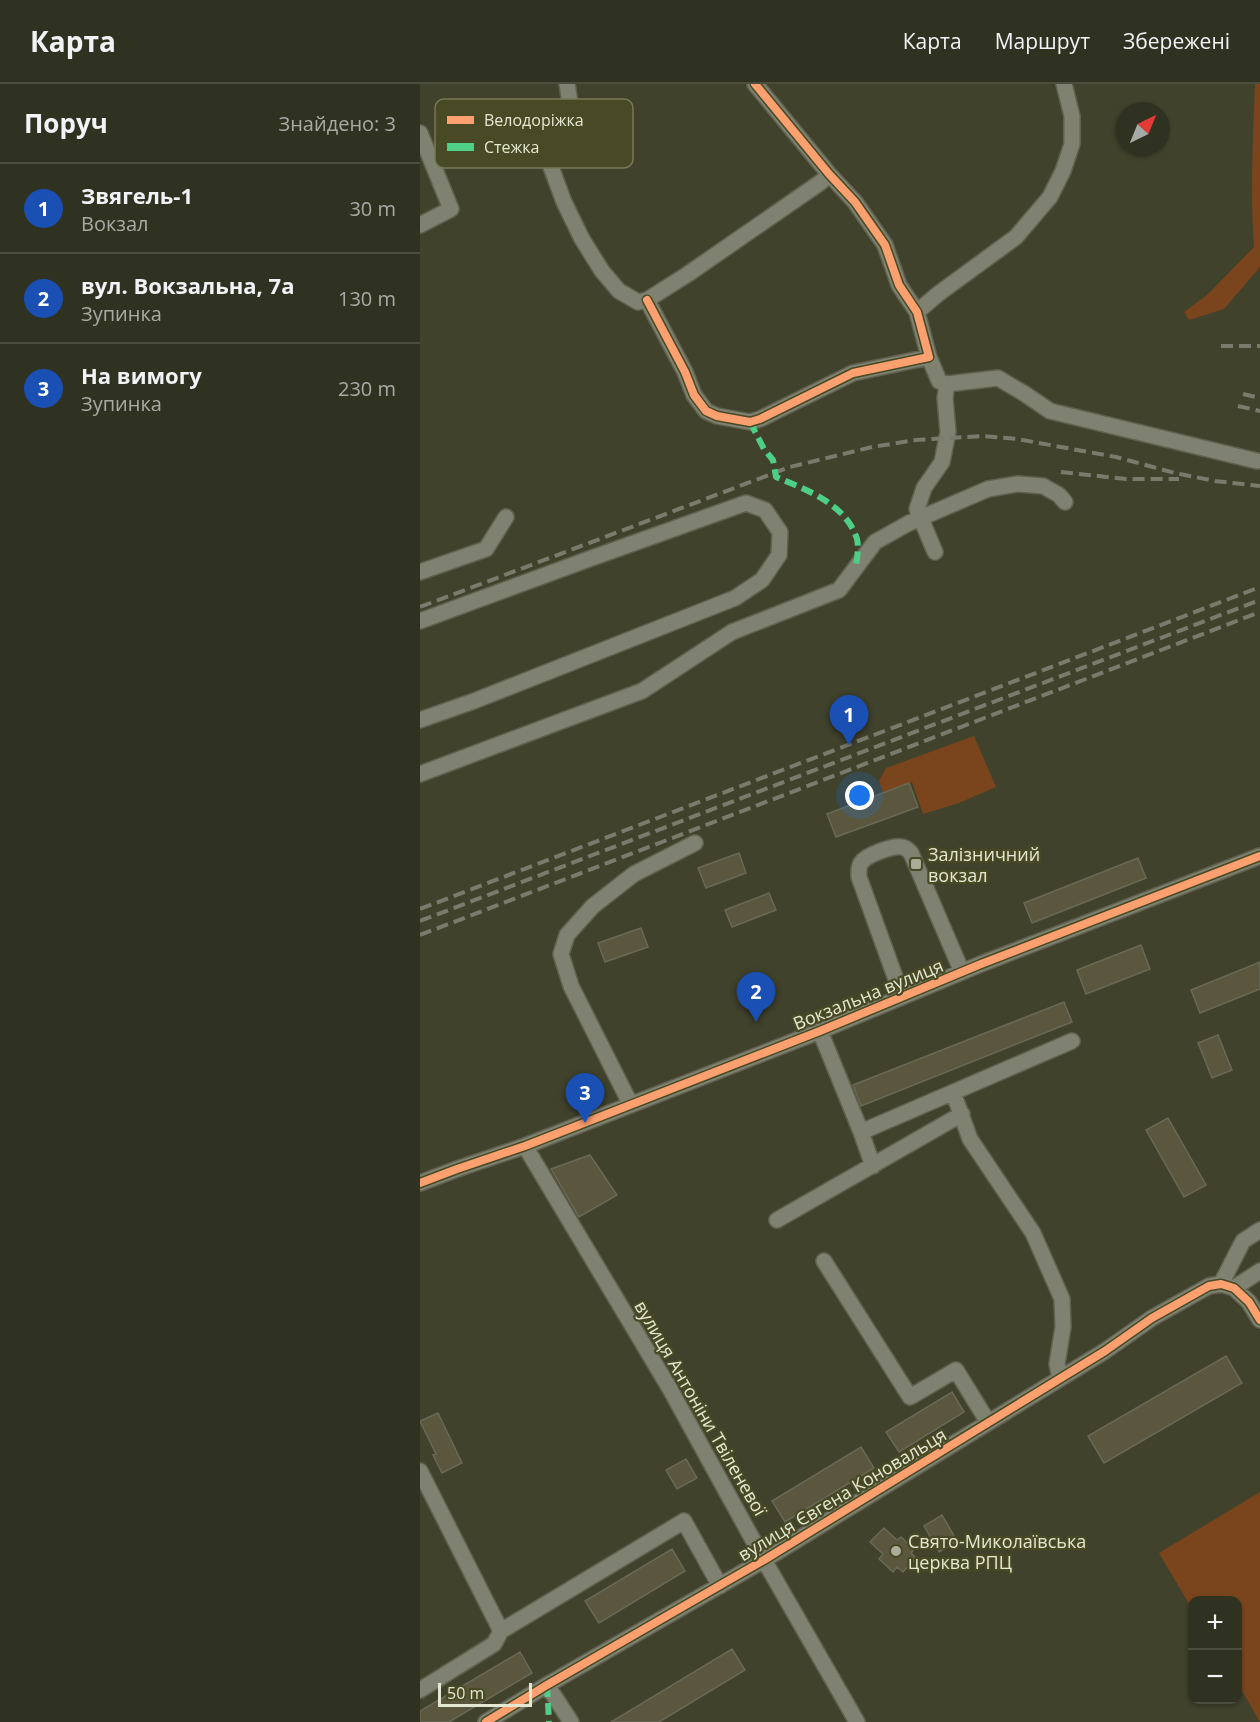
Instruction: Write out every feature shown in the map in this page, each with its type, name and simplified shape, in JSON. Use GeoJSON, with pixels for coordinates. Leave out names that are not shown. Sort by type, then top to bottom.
{"type":"FeatureCollection","features":[{"type":"Feature","properties":{"kind":"street"},"geometry":{"type":"LineString","coordinates":[[567,84],[569,99]]}},
{"type":"Feature","properties":{"kind":"street"},"geometry":{"type":"LineString","coordinates":[[755,84],[855,202],[885,246],[899,285],[917,312],[929,357],[939,381],[947,384],[998,378],[1050,411],[1257,460]]}},
{"type":"Feature","properties":{"kind":"street"},"geometry":{"type":"LineString","coordinates":[[917,312],[1016,237],[1050,197],[1063,171],[1072,144],[1072,116],[1064,84]]}},
{"type":"Feature","properties":{"kind":"street"},"geometry":{"type":"LineString","coordinates":[[420,133],[451,209],[420,225]]}},
{"type":"Feature","properties":{"kind":"street"},"geometry":{"type":"LineString","coordinates":[[552,168],[564,202],[582,239],[602,271],[619,291],[638,302],[647,300],[688,274],[812,189],[829,174]]}},
{"type":"Feature","properties":{"kind":"street"},"geometry":{"type":"LineString","coordinates":[[647,300],[685,372],[694,395],[706,411],[717,416],[750,422],[853,373],[929,357]]}},
{"type":"Feature","properties":{"kind":"street"},"geometry":{"type":"LineString","coordinates":[[934,552],[917,509],[924,488],[942,462],[944,454],[948,432],[945,398],[947,384]]}},
{"type":"Feature","properties":{"kind":"street"},"geometry":{"type":"LineString","coordinates":[[420,774],[642,691],[732,632],[839,590],[875,542],[920,518],[988,489],[1018,484],[1043,486],[1059,495],[1065,502]]}},
{"type":"Feature","properties":{"kind":"street"},"geometry":{"type":"LineString","coordinates":[[420,621],[746,503],[765,510],[780,532],[779,555],[762,580],[735,598],[420,720]]}},
{"type":"Feature","properties":{"kind":"street"},"geometry":{"type":"LineString","coordinates":[[420,572],[486,549],[506,517]]}},
{"type":"Feature","properties":{"kind":"street"},"geometry":{"type":"LineString","coordinates":[[632,1105],[571,986],[561,954],[567,935],[593,906],[634,874],[695,843]]}},
{"type":"Feature","properties":{"kind":"street"},"geometry":{"type":"LineString","coordinates":[[902,996],[860,877],[859,864],[874,854],[901,846],[907,848],[911,853],[962,972]]}},
{"type":"Feature","properties":{"kind":"street","name":"Вокзальна вулиця"},"geometry":{"type":"LineString","coordinates":[[420,1183],[632,1105],[962,972],[1260,856]]}},
{"type":"Feature","properties":{"kind":"street"},"geometry":{"type":"LineString","coordinates":[[820,1031],[873,1166]]}},
{"type":"Feature","properties":{"kind":"street"},"geometry":{"type":"LineString","coordinates":[[861,1132],[1072,1041]]}},
{"type":"Feature","properties":{"kind":"street"},"geometry":{"type":"LineString","coordinates":[[953,1092],[970,1139],[1033,1233],[1062,1299],[1063,1327],[1058,1364],[1060,1378]]}},
{"type":"Feature","properties":{"kind":"street"},"geometry":{"type":"LineString","coordinates":[[777,1220],[962,1114]]}},
{"type":"Feature","properties":{"kind":"street","name":"вулиця Антоніни Твіленевої"},"geometry":{"type":"LineString","coordinates":[[525,1146],[670,1389],[857,1722]]}},
{"type":"Feature","properties":{"kind":"street"},"geometry":{"type":"LineString","coordinates":[[1259,1317],[1249,1302],[1222,1286],[1243,1241],[1260,1230]]}},
{"type":"Feature","properties":{"kind":"street"},"geometry":{"type":"LineString","coordinates":[[824,1261],[910,1397],[956,1370],[988,1422]]}},
{"type":"Feature","properties":{"kind":"street","name":"вулиця Євгена Коновальця"},"geometry":{"type":"LineString","coordinates":[[486,1722],[765,1560],[1105,1351],[1152,1318],[1260,1271]]}},
{"type":"Feature","properties":{"kind":"street"},"geometry":{"type":"LineString","coordinates":[[420,1471],[501,1631]]}},
{"type":"Feature","properties":{"kind":"street"},"geometry":{"type":"LineString","coordinates":[[420,1690],[494,1644],[501,1631],[684,1521],[720,1586]]}},
{"type":"Feature","properties":{"kind":"street"},"geometry":{"type":"LineString","coordinates":[[547,1685],[571,1722]]}},
{"type":"Feature","properties":{"kind":"shaded area"},"geometry":{"type":"Polygon","coordinates":[[[1255,84],[1260,84],[1260,267],[1224,309],[1189,320],[1184,312],[1207,295],[1254,247],[1252,186],[1255,84]]]}},
{"type":"Feature","properties":{"kind":"shaded area"},"geometry":{"type":"Polygon","coordinates":[[[974,736],[996,787],[959,803],[923,814],[912,782],[883,793],[879,781],[886,768],[974,736]]]}},
{"type":"Feature","properties":{"kind":"shaded area"},"geometry":{"type":"Polygon","coordinates":[[[1260,1492],[1260,1722],[1242,1691],[1242,1596],[1188,1596],[1188,1602],[1159,1553],[1260,1492]]]}},
{"type":"Feature","properties":{"kind":"building"},"geometry":{"type":"Polygon","coordinates":[[[909,783],[918,807],[836,837],[827,814],[909,783]]]}},
{"type":"Feature","properties":{"kind":"building"},"geometry":{"type":"Polygon","coordinates":[[[739,853],[746,873],[706,888],[698,868],[739,853]]]}},
{"type":"Feature","properties":{"kind":"building"},"geometry":{"type":"Polygon","coordinates":[[[1138,858],[1146,878],[1032,923],[1024,903],[1138,858]]]}},
{"type":"Feature","properties":{"kind":"building"},"geometry":{"type":"Polygon","coordinates":[[[769,893],[776,910],[732,927],[725,910],[769,893]]]}},
{"type":"Feature","properties":{"kind":"building"},"geometry":{"type":"Polygon","coordinates":[[[641,928],[648,947],[605,962],[598,943],[641,928]]]}},
{"type":"Feature","properties":{"kind":"building"},"geometry":{"type":"Polygon","coordinates":[[[1141,945],[1150,969],[1086,994],[1077,970],[1141,945]]]}},
{"type":"Feature","properties":{"kind":"building"},"geometry":{"type":"Polygon","coordinates":[[[1260,962],[1260,989],[1200,1013],[1191,990],[1260,962]]]}},
{"type":"Feature","properties":{"kind":"building"},"geometry":{"type":"Polygon","coordinates":[[[1064,1002],[1072,1022],[861,1106],[853,1085],[1064,1002]]]}},
{"type":"Feature","properties":{"kind":"building"},"geometry":{"type":"Polygon","coordinates":[[[1218,1035],[1232,1070],[1212,1078],[1198,1043],[1218,1035]]]}},
{"type":"Feature","properties":{"kind":"building"},"geometry":{"type":"Polygon","coordinates":[[[1168,1118],[1206,1185],[1184,1197],[1146,1130],[1168,1118]]]}},
{"type":"Feature","properties":{"kind":"building"},"geometry":{"type":"Polygon","coordinates":[[[590,1155],[617,1195],[579,1217],[551,1169],[590,1155]]]}},
{"type":"Feature","properties":{"kind":"building"},"geometry":{"type":"Polygon","coordinates":[[[1226,1356],[1242,1383],[1104,1463],[1088,1436],[1226,1356]]]}},
{"type":"Feature","properties":{"kind":"building"},"geometry":{"type":"Polygon","coordinates":[[[952,1392],[964,1412],[899,1452],[886,1432],[952,1392]]]}},
{"type":"Feature","properties":{"kind":"building"},"geometry":{"type":"Polygon","coordinates":[[[438,1413],[462,1463],[442,1473],[433,1455],[436,1454],[420,1421],[438,1413]]]}},
{"type":"Feature","properties":{"kind":"building"},"geometry":{"type":"Polygon","coordinates":[[[861,1447],[874,1468],[785,1522],[772,1501],[861,1447]]]}},
{"type":"Feature","properties":{"kind":"building"},"geometry":{"type":"Polygon","coordinates":[[[686,1459],[697,1478],[677,1489],[666,1470],[686,1459]]]}},
{"type":"Feature","properties":{"kind":"building"},"geometry":{"type":"Polygon","coordinates":[[[942,1515],[957,1541],[939,1552],[924,1526],[942,1515]]]}},
{"type":"Feature","properties":{"kind":"building","name":"Свято-Миколаївська церква РПЦ"},"geometry":{"type":"Polygon","coordinates":[[[884,1528],[897,1540],[901,1537],[914,1549],[911,1553],[916,1558],[903,1572],[897,1567],[893,1572],[879,1559],[883,1554],[870,1542],[884,1528]]]}},
{"type":"Feature","properties":{"kind":"building"},"geometry":{"type":"Polygon","coordinates":[[[672,1549],[685,1571],[599,1623],[585,1601],[672,1549]]]}},
{"type":"Feature","properties":{"kind":"building"},"geometry":{"type":"Polygon","coordinates":[[[732,1649],[745,1670],[659,1722],[611,1722],[732,1649]]]}},
{"type":"Feature","properties":{"kind":"building"},"geometry":{"type":"Polygon","coordinates":[[[520,1652],[532,1673],[449,1722],[420,1722],[420,1711],[520,1652]]]}},
{"type":"Feature","properties":{"kind":"railway"},"geometry":{"type":"LineString","coordinates":[[1221,346],[1260,346]]}},
{"type":"Feature","properties":{"kind":"railway"},"geometry":{"type":"LineString","coordinates":[[1243,394],[1260,398]]}},
{"type":"Feature","properties":{"kind":"railway"},"geometry":{"type":"LineString","coordinates":[[1238,406],[1260,411]]}},
{"type":"Feature","properties":{"kind":"railway"},"geometry":{"type":"LineString","coordinates":[[420,607],[790,467],[872,447],[916,440],[982,436],[1017,439],[1116,457],[1215,481],[1260,486]]}},
{"type":"Feature","properties":{"kind":"railway"},"geometry":{"type":"LineString","coordinates":[[1061,472],[1126,479],[1179,479]]}},
{"type":"Feature","properties":{"kind":"railway"},"geometry":{"type":"LineString","coordinates":[[420,909],[1260,587]]}},
{"type":"Feature","properties":{"kind":"railway"},"geometry":{"type":"LineString","coordinates":[[420,921],[1260,600]]}},
{"type":"Feature","properties":{"kind":"railway"},"geometry":{"type":"LineString","coordinates":[[420,935],[1260,612]]}},
{"type":"Feature","properties":{"kind":"marked path"},"geometry":{"type":"LineString","coordinates":[[750,422],[764,449],[773,460],[776,477],[812,493],[835,507],[844,516],[857,539],[856,567]]}},
{"type":"Feature","properties":{"kind":"marked path"},"geometry":{"type":"LineString","coordinates":[[547,1685],[549,1722]]}},
{"type":"Feature","properties":{"kind":"cycle path"},"geometry":{"type":"LineString","coordinates":[[647,300],[685,372],[694,395],[706,411],[717,416],[750,422],[853,373],[929,357],[917,312],[899,285],[885,245],[855,202],[755,84]]}},
{"type":"Feature","properties":{"kind":"cycle path"},"geometry":{"type":"LineString","coordinates":[[420,1183],[525,1146],[820,1031],[981,964],[1260,856]]}},
{"type":"Feature","properties":{"kind":"cycle path"},"geometry":{"type":"LineString","coordinates":[[486,1722],[764,1560],[1105,1351],[1152,1318],[1209,1286],[1221,1284],[1234,1288],[1249,1302],[1260,1320]]}},
{"type":"Feature","properties":{"kind":"place","name":"Звягель-1"},"geometry":{"type":"Point","coordinates":[849,745]}},
{"type":"Feature","properties":{"kind":"place","name":"Залізничний вокзал"},"geometry":{"type":"Point","coordinates":[916,864]}},
{"type":"Feature","properties":{"kind":"place","name":"вул. Вокзальна, 7а"},"geometry":{"type":"Point","coordinates":[756,1022]}},
{"type":"Feature","properties":{"kind":"place","name":"На вимогу"},"geometry":{"type":"Point","coordinates":[585,1123]}},
{"type":"Feature","properties":{"kind":"place","name":"Свято-Миколаївська церква РПЦ"},"geometry":{"type":"Point","coordinates":[896,1551]}}]}
